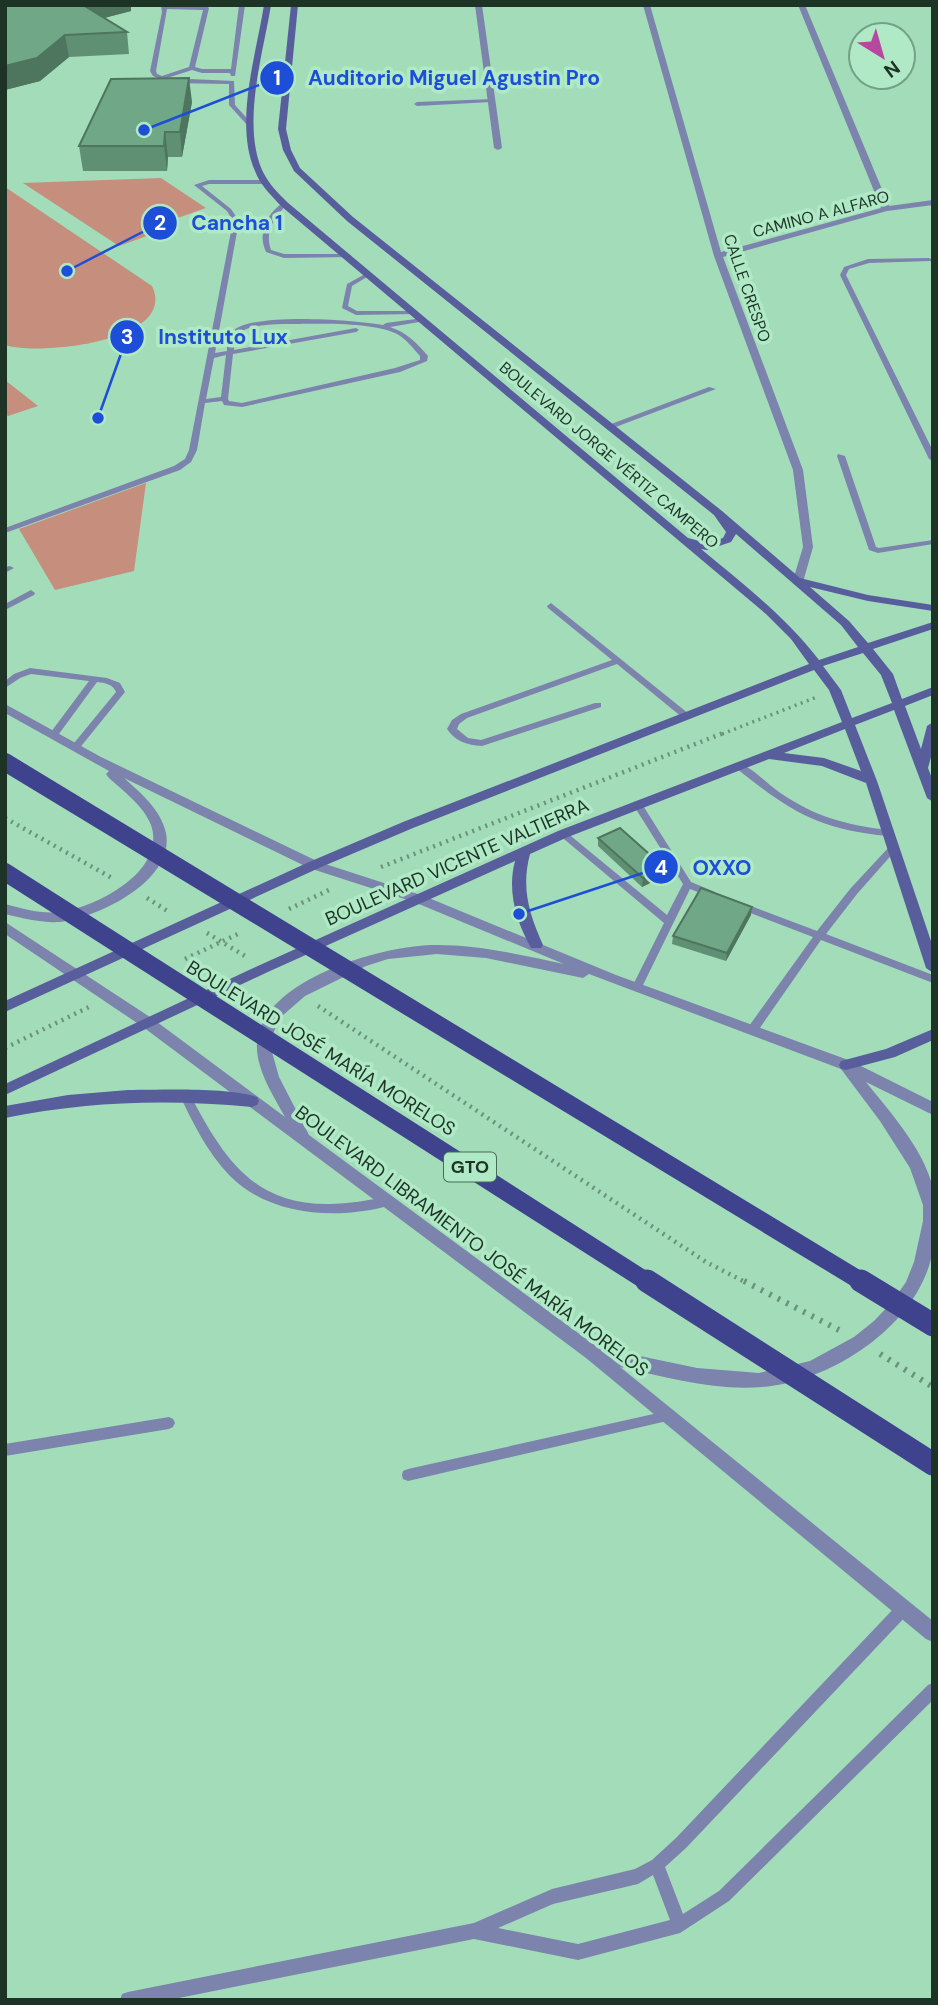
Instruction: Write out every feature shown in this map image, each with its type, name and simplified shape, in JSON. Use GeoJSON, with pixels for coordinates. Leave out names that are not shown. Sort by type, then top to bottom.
{"type":"FeatureCollection","features":[{"type":"Feature","properties":{"kind":"main road","name":"BOULEVARD JORGE VÉRTIZ CAMPERO"},"geometry":{"type":"LineString","coordinates":[[268,5],[251,126],[253,155],[264,182],[284,204],[770,612],[795,637],[835,690],[871,781],[933,968]]}},
{"type":"Feature","properties":{"kind":"main road","name":"BOULEVARD JORGE VÉRTIZ CAMPERO"},"geometry":{"type":"LineString","coordinates":[[295,5],[282,129],[287,150],[297,169],[350,219],[799,580],[866,646],[887,674],[933,798]]}},
{"type":"Feature","properties":{"kind":"main road"},"geometry":{"type":"LineString","coordinates":[[680,538],[707,547],[727,540],[731,533],[718,513]]}},
{"type":"Feature","properties":{"kind":"main road"},"geometry":{"type":"LineString","coordinates":[[799,580],[868,598],[933,608]]}},
{"type":"Feature","properties":{"kind":"main road"},"geometry":{"type":"LineString","coordinates":[[5,1007],[314,865],[816,665],[933,625]]}},
{"type":"Feature","properties":{"kind":"main road","name":"BOULEVARD VICENTE VALTIERRA"},"geometry":{"type":"LineString","coordinates":[[5,1090],[265,968],[563,834],[849,726],[933,691]]}},
{"type":"Feature","properties":{"kind":"main road"},"geometry":{"type":"LineString","coordinates":[[922,769],[933,726]]}},
{"type":"Feature","properties":{"kind":"main road"},"geometry":{"type":"LineString","coordinates":[[762,757],[820,760],[843,766],[871,781]]}},
{"type":"Feature","properties":{"kind":"main road"},"geometry":{"type":"LineString","coordinates":[[5,762],[933,1325]]}},
{"type":"Feature","properties":{"kind":"main road"},"geometry":{"type":"LineString","coordinates":[[524,852],[517,886],[520,907],[536,945]]}},
{"type":"Feature","properties":{"kind":"main road","name":"BOULEVARD JOSÉ MARÍA MORELOS"},"geometry":{"type":"LineString","coordinates":[[5,872],[933,1464]]}},
{"type":"Feature","properties":{"kind":"main road"},"geometry":{"type":"LineString","coordinates":[[846,1065],[890,1053],[933,1034]]}},
{"type":"Feature","properties":{"kind":"main road"},"geometry":{"type":"LineString","coordinates":[[5,1112],[59,1099],[184,1094],[252,1101]]}},
{"type":"Feature","properties":{"kind":"street"},"geometry":{"type":"LineString","coordinates":[[478,5],[498,148]]}},
{"type":"Feature","properties":{"kind":"street","name":"CALLE CRESPO"},"geometry":{"type":"LineString","coordinates":[[646,5],[718,256],[797,470],[808,547],[799,580]]}},
{"type":"Feature","properties":{"kind":"street"},"geometry":{"type":"LineString","coordinates":[[801,5],[886,209]]}},
{"type":"Feature","properties":{"kind":"street","name":"CAMINO A ALFARO"},"geometry":{"type":"LineString","coordinates":[[718,256],[886,209],[933,202]]}},
{"type":"Feature","properties":{"kind":"street"},"geometry":{"type":"LineString","coordinates":[[5,708],[97,760],[314,865],[419,899],[611,978],[846,1065],[933,1109]]}},
{"type":"Feature","properties":{"kind":"street"},"geometry":{"type":"LineString","coordinates":[[5,909],[36,917],[60,917],[85,912],[128,888],[152,866],[160,850],[161,838],[146,805],[97,760]]}},
{"type":"Feature","properties":{"kind":"street","name":"BOULEVARD LIBRAMIENTO JOSÉ MARÍA MORELOS"},"geometry":{"type":"LineString","coordinates":[[5,927],[148,1023],[307,1144],[592,1353],[933,1633]]}},
{"type":"Feature","properties":{"kind":"street"},"geometry":{"type":"LineString","coordinates":[[307,1144],[273,1080],[264,1044],[271,1019],[297,993],[387,954],[427,949],[487,954],[611,978]]}},
{"type":"Feature","properties":{"kind":"street"},"geometry":{"type":"LineString","coordinates":[[592,1353],[698,1377],[761,1381],[819,1367],[861,1342],[902,1304],[927,1250],[932,1208],[912,1157],[846,1065]]}},
{"type":"Feature","properties":{"kind":"lane"},"geometry":{"type":"LineString","coordinates":[[242,5],[233,71],[232,104],[251,126]]}},
{"type":"Feature","properties":{"kind":"lane"},"geometry":{"type":"LineString","coordinates":[[192,68],[206,8],[164,6],[161,42],[153,71],[161,79],[232,82]]}},
{"type":"Feature","properties":{"kind":"lane"},"geometry":{"type":"LineString","coordinates":[[161,79],[192,68],[202,71],[233,71]]}},
{"type":"Feature","properties":{"kind":"lane"},"geometry":{"type":"LineString","coordinates":[[417,104],[491,100]]}},
{"type":"Feature","properties":{"kind":"lane"},"geometry":{"type":"LineString","coordinates":[[5,531],[177,468],[188,460],[193,450],[204,401],[236,221],[229,210],[197,185],[209,182],[264,182]]}},
{"type":"Feature","properties":{"kind":"lane"},"geometry":{"type":"LineString","coordinates":[[284,204],[268,225],[264,236],[268,251],[284,256],[348,256]]}},
{"type":"Feature","properties":{"kind":"lane"},"geometry":{"type":"LineString","coordinates":[[933,268],[931,260],[868,261],[846,268],[843,275],[933,459]]}},
{"type":"Feature","properties":{"kind":"lane"},"geometry":{"type":"LineString","coordinates":[[369,274],[349,285],[344,307],[356,313],[414,313]]}},
{"type":"Feature","properties":{"kind":"lane"},"geometry":{"type":"LineString","coordinates":[[211,356],[423,320]]}},
{"type":"Feature","properties":{"kind":"lane"},"geometry":{"type":"LineString","coordinates":[[259,323],[377,326],[403,334],[424,356],[423,361],[397,370],[242,405],[227,403],[224,399],[232,336],[237,330],[259,323]]}},
{"type":"Feature","properties":{"kind":"lane"},"geometry":{"type":"LineString","coordinates":[[610,426],[712,389]]}},
{"type":"Feature","properties":{"kind":"lane"},"geometry":{"type":"LineString","coordinates":[[204,401],[224,399]]}},
{"type":"Feature","properties":{"kind":"lane"},"geometry":{"type":"LineString","coordinates":[[841,456],[872,548],[878,551],[933,542]]}},
{"type":"Feature","properties":{"kind":"lane"},"geometry":{"type":"LineString","coordinates":[[5,608],[31,593]]}},
{"type":"Feature","properties":{"kind":"lane"},"geometry":{"type":"LineString","coordinates":[[551,606],[686,716]]}},
{"type":"Feature","properties":{"kind":"lane"},"geometry":{"type":"LineString","coordinates":[[598,705],[482,743],[468,743],[452,729],[455,722],[464,716],[617,661]]}},
{"type":"Feature","properties":{"kind":"lane"},"geometry":{"type":"LineString","coordinates":[[5,685],[30,671],[113,682],[119,686],[121,692],[75,748]]}},
{"type":"Feature","properties":{"kind":"lane"},"geometry":{"type":"LineString","coordinates":[[53,736],[95,679]]}},
{"type":"Feature","properties":{"kind":"lane"},"geometry":{"type":"LineString","coordinates":[[738,766],[782,800],[804,813],[852,831],[888,833]]}},
{"type":"Feature","properties":{"kind":"lane"},"geometry":{"type":"LineString","coordinates":[[639,806],[688,884],[933,979]]}},
{"type":"Feature","properties":{"kind":"lane"},"geometry":{"type":"LineString","coordinates":[[563,834],[669,922]]}},
{"type":"Feature","properties":{"kind":"lane"},"geometry":{"type":"LineString","coordinates":[[752,1029],[818,936],[855,889],[892,849]]}},
{"type":"Feature","properties":{"kind":"lane"},"geometry":{"type":"LineString","coordinates":[[637,987],[688,884]]}},
{"type":"Feature","properties":{"kind":"lane"},"geometry":{"type":"LineString","coordinates":[[184,1094],[211,1148],[228,1169],[258,1191],[293,1204],[326,1209],[388,1202]]}},
{"type":"Feature","properties":{"kind":"lane"},"geometry":{"type":"LineString","coordinates":[[408,1475],[667,1416]]}},
{"type":"Feature","properties":{"kind":"lane"},"geometry":{"type":"LineString","coordinates":[[5,1450],[169,1423]]}},
{"type":"Feature","properties":{"kind":"lane"},"geometry":{"type":"LineString","coordinates":[[128,2000],[474,1931],[552,1898],[638,1876],[657,1866],[903,1609]]}},
{"type":"Feature","properties":{"kind":"lane"},"geometry":{"type":"LineString","coordinates":[[474,1931],[578,1952],[680,1925],[724,1896],[933,1690]]}},
{"type":"Feature","properties":{"kind":"lane"},"geometry":{"type":"LineString","coordinates":[[657,1866],[680,1925]]}},
{"type":"Feature","properties":{"kind":"path","name":"BOULEVARD VICENTE VALTIERRA"},"geometry":{"type":"LineString","coordinates":[[283,912],[356,877],[835,690]]}},
{"type":"Feature","properties":{"kind":"path"},"geometry":{"type":"LineString","coordinates":[[5,818],[265,968]]}},
{"type":"Feature","properties":{"kind":"path"},"geometry":{"type":"LineString","coordinates":[[176,964],[246,930]]}},
{"type":"Feature","properties":{"kind":"path"},"geometry":{"type":"LineString","coordinates":[[297,993],[706,1262],[861,1342],[933,1387]]}},
{"type":"Feature","properties":{"kind":"path"},"geometry":{"type":"LineString","coordinates":[[5,1048],[108,997]]}},
{"type":"Feature","properties":{"kind":"shaded area"},"geometry":{"type":"Polygon","coordinates":[[[161,178],[206,208],[152,227],[158,232],[119,246],[23,183],[161,178]]]}},
{"type":"Feature","properties":{"kind":"shaded area"},"geometry":{"type":"Polygon","coordinates":[[[5,187],[152,286],[155,305],[145,320],[126,332],[101,341],[73,346],[22,348],[5,345],[5,187]]]}},
{"type":"Feature","properties":{"kind":"shaded area"},"geometry":{"type":"Polygon","coordinates":[[[5,380],[38,406],[8,416],[5,414],[5,380]]]}},
{"type":"Feature","properties":{"kind":"shaded area"},"geometry":{"type":"Polygon","coordinates":[[[146,483],[134,571],[55,590],[19,529],[146,483]]]}},
{"type":"Feature","properties":{"kind":"building"},"geometry":{"type":"Polygon","coordinates":[[[5,5],[83,5],[127,32],[65,35],[37,58],[5,66],[5,5]]]}},
{"type":"Feature","properties":{"kind":"building"},"geometry":{"type":"Polygon","coordinates":[[[189,78],[180,132],[165,132],[164,146],[79,146],[111,79],[189,78]]]}},
{"type":"Feature","properties":{"kind":"building"},"geometry":{"type":"Polygon","coordinates":[[[620,828],[665,868],[643,878],[598,838],[620,828]]]}},
{"type":"Feature","properties":{"kind":"building"},"geometry":{"type":"Polygon","coordinates":[[[701,888],[752,907],[727,953],[673,936],[701,888]]]}},
{"type":"Feature","properties":{"kind":"place","name":"Auditorio Miguel Agustin Pro"},"geometry":{"type":"Point","coordinates":[144,130]}},
{"type":"Feature","properties":{"kind":"place","name":"Cancha 1"},"geometry":{"type":"Point","coordinates":[67,271]}},
{"type":"Feature","properties":{"kind":"place","name":"Instituto Lux"},"geometry":{"type":"Point","coordinates":[98,418]}},
{"type":"Feature","properties":{"kind":"place","name":"OXXO"},"geometry":{"type":"Point","coordinates":[519,914]}}]}
